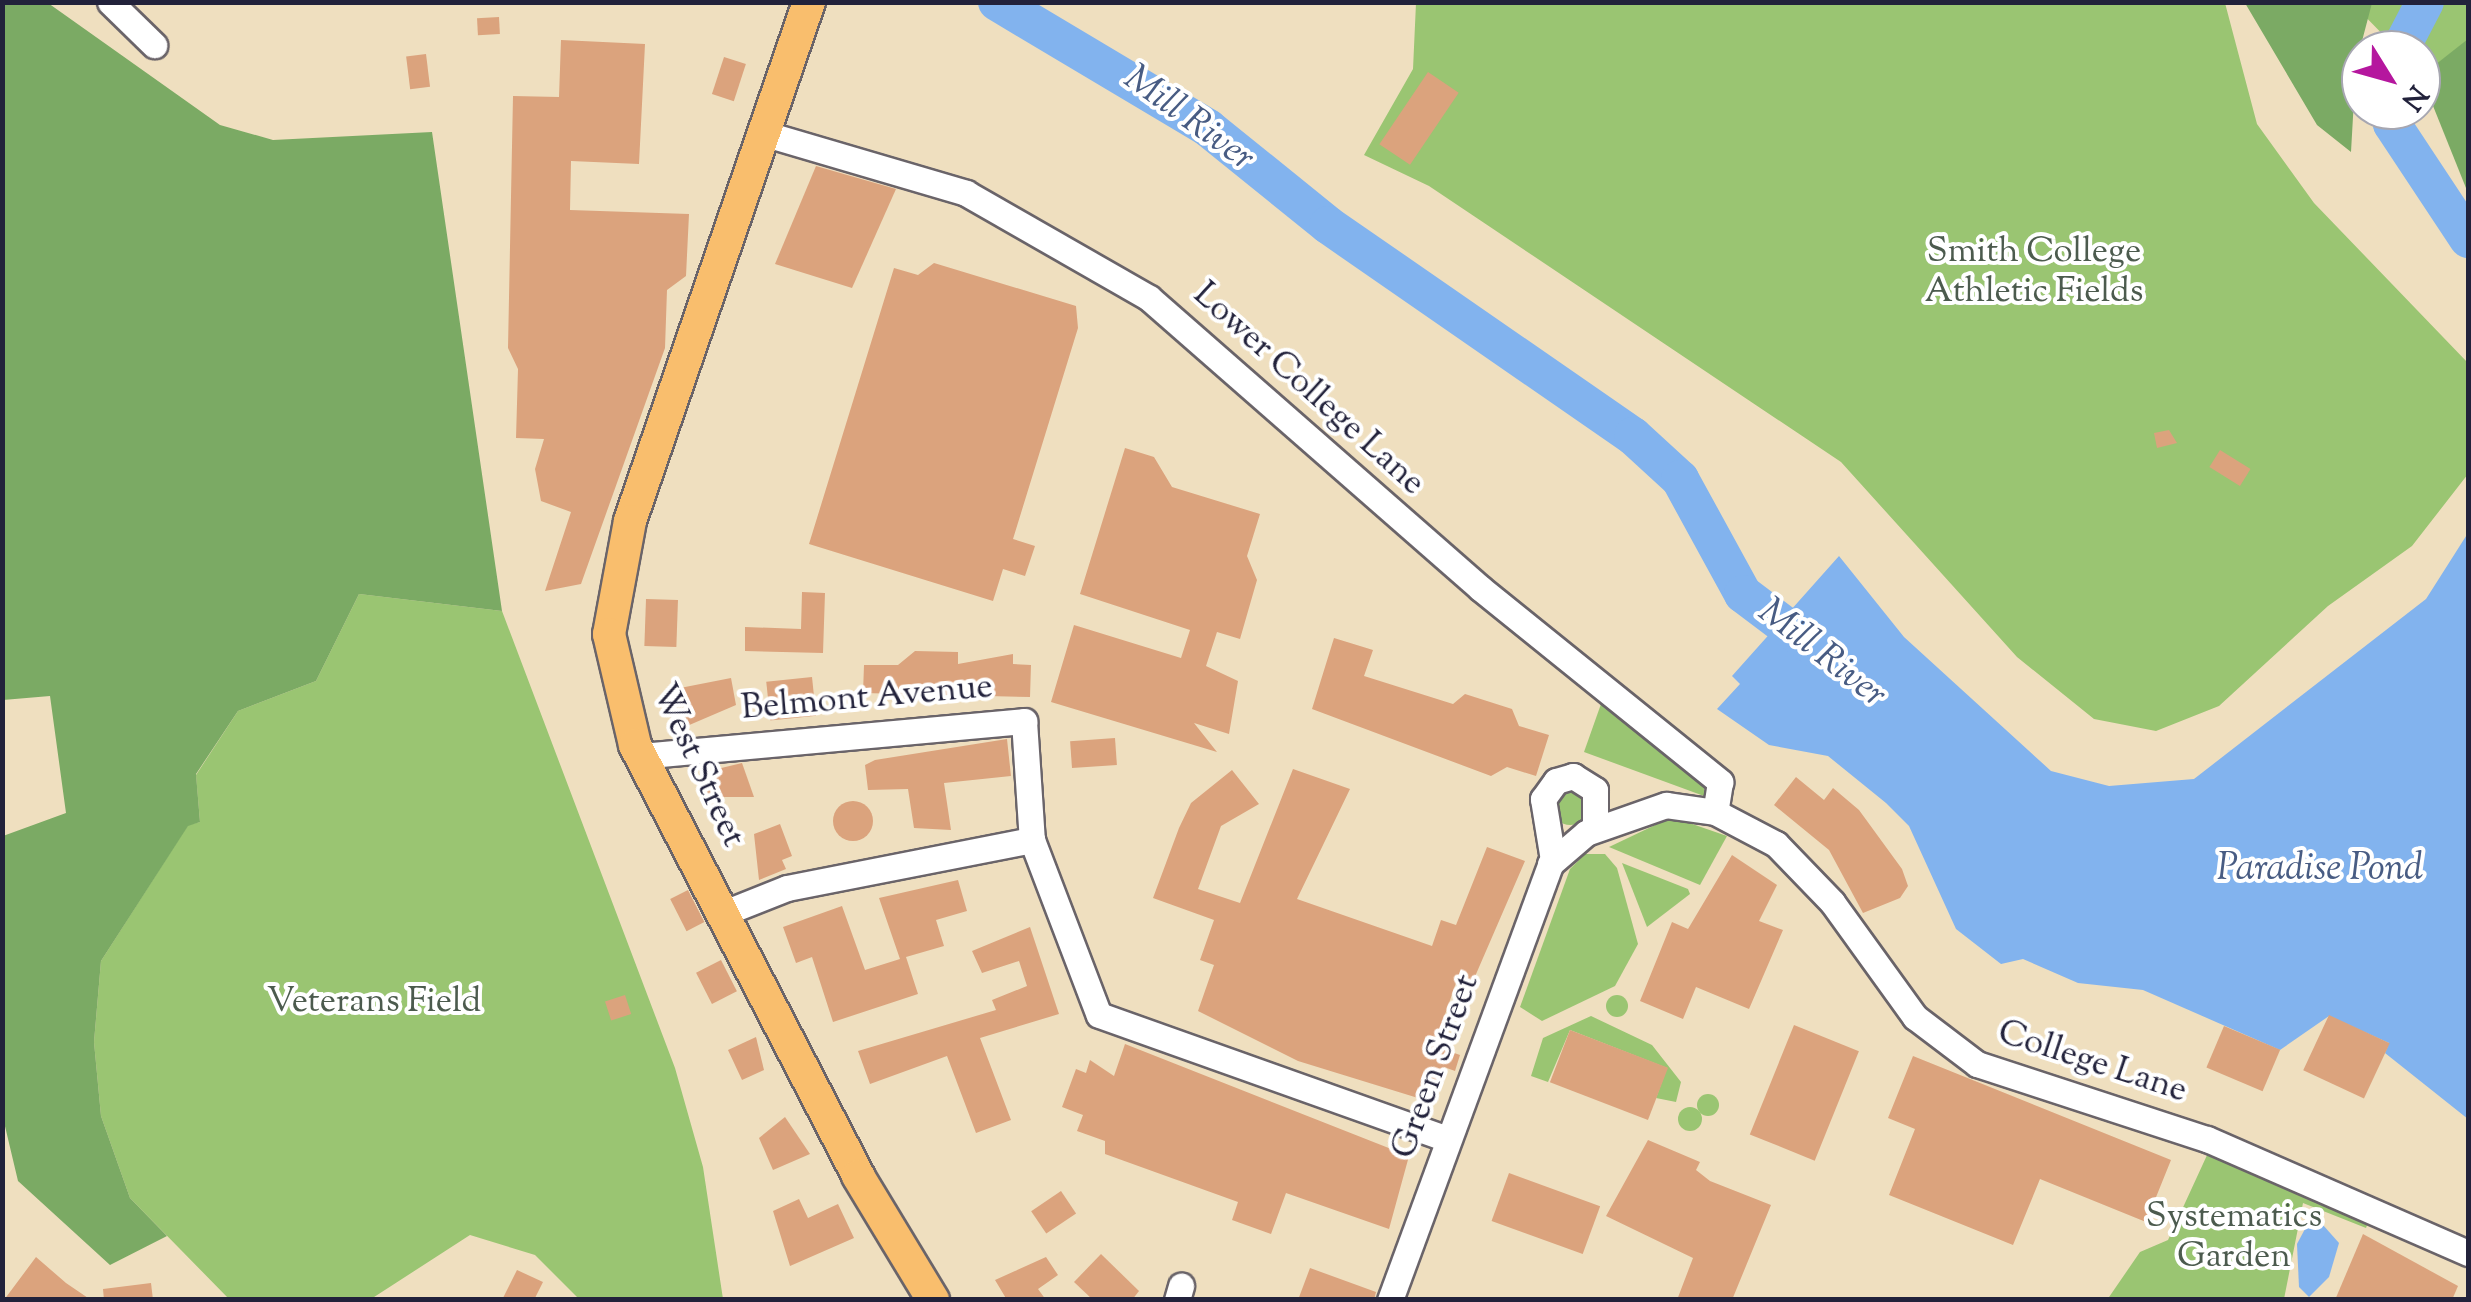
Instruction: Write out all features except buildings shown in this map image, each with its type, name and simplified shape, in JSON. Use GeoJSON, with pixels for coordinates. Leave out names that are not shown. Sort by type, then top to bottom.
{"type":"FeatureCollection","features":[{"type":"Feature","properties":{"kind":"main road","name":"West Street"},"geometry":{"type":"LineString","coordinates":[[809,2],[610,595],[614,680],[640,756],[858,1176],[933,1300]]}},
{"type":"Feature","properties":{"kind":"street"},"geometry":{"type":"LineString","coordinates":[[110,2],[154,45]]}},
{"type":"Feature","properties":{"kind":"street","name":"Lower College Lane"},"geometry":{"type":"LineString","coordinates":[[766,134],[978,198],[1149,298],[1480,588],[1716,779],[1715,812]]}},
{"type":"Feature","properties":{"kind":"street","name":"Belmont Avenue"},"geometry":{"type":"LineString","coordinates":[[640,756],[1024,721],[1032,840],[1099,1015],[1448,1139]]}},
{"type":"Feature","properties":{"kind":"street","name":"Green Street"},"geometry":{"type":"LineString","coordinates":[[1390,1300],[1553,860],[1543,799],[1556,782],[1573,776],[1595,790],[1595,829]]}},
{"type":"Feature","properties":{"kind":"street"},"geometry":{"type":"LineString","coordinates":[[1553,860],[1595,829],[1666,805],[1715,812]]}},
{"type":"Feature","properties":{"kind":"street","name":"College Lane"},"geometry":{"type":"LineString","coordinates":[[1715,812],[1798,864],[1915,1017],[1962,1055],[2208,1139],[2468,1253]]}},
{"type":"Feature","properties":{"kind":"street"},"geometry":{"type":"LineString","coordinates":[[724,913],[787,888],[1032,840]]}},
{"type":"Feature","properties":{"kind":"green space"},"geometry":{"type":"Polygon","coordinates":[[[3,2],[48,3],[220,125],[273,140],[432,132],[502,611],[359,594],[316,681],[238,711],[196,774],[200,822],[188,826],[101,961],[94,1042],[101,1116],[130,1198],[167,1236],[110,1265],[18,1181],[4,1122],[3,836],[66,813],[50,696],[3,700],[3,2]]]}},
{"type":"Feature","properties":{"kind":"green space","name":"Smith College Athletic Fields"},"geometry":{"type":"Polygon","coordinates":[[[1416,3],[2225,3],[2257,124],[2314,203],[2468,363],[2468,474],[2412,546],[2328,606],[2219,706],[2156,731],[2094,719],[2017,657],[1841,462],[1429,186],[1364,155],[1413,69],[1416,3]]]}},
{"type":"Feature","properties":{"kind":"green space"},"geometry":{"type":"Polygon","coordinates":[[[2245,3],[2372,3],[2365,30],[2341,30],[2341,130],[2352,130],[2351,152],[2317,125],[2245,3]]]}},
{"type":"Feature","properties":{"kind":"green space"},"geometry":{"type":"Polygon","coordinates":[[[2352,3],[2468,3],[2468,144],[2441,108],[2441,30],[2378,30],[2352,3]]]}},
{"type":"Feature","properties":{"kind":"green space"},"geometry":{"type":"Polygon","coordinates":[[[2468,39],[2468,193],[2441,126],[2441,60],[2468,39]]]}},
{"type":"Feature","properties":{"kind":"green space","name":"Veterans Field"},"geometry":{"type":"Polygon","coordinates":[[[359,594],[502,611],[675,1068],[703,1167],[723,1299],[579,1299],[535,1255],[470,1235],[371,1299],[229,1299],[130,1198],[101,1116],[94,1042],[101,961],[188,825],[200,822],[196,775],[238,711],[316,681],[359,594]]]}},
{"type":"Feature","properties":{"kind":"green space"},"geometry":{"type":"Polygon","coordinates":[[[1601,704],[1704,787],[1704,796],[1584,752],[1601,704]]]}},
{"type":"Feature","properties":{"kind":"green space"},"geometry":{"type":"Polygon","coordinates":[[[1570,791],[1582,796],[1587,808],[1582,820],[1570,825],[1558,820],[1553,808],[1558,796],[1570,791]]]}},
{"type":"Feature","properties":{"kind":"green space"},"geometry":{"type":"Polygon","coordinates":[[[1672,817],[1727,836],[1700,885],[1609,847],[1672,817]]]}},
{"type":"Feature","properties":{"kind":"green space"},"geometry":{"type":"Polygon","coordinates":[[[1585,854],[1605,854],[1617,868],[1638,944],[1615,986],[1542,1021],[1520,1007],[1570,869],[1585,854]]]}},
{"type":"Feature","properties":{"kind":"green space"},"geometry":{"type":"Polygon","coordinates":[[[1622,863],[1688,889],[1690,894],[1647,927],[1622,863]]]}},
{"type":"Feature","properties":{"kind":"green space"},"geometry":{"type":"Polygon","coordinates":[[[1617,995],[1625,998],[1625,1014],[1617,1017],[1609,1014],[1606,1006],[1609,998],[1617,995]]]}},
{"type":"Feature","properties":{"kind":"green space"},"geometry":{"type":"Polygon","coordinates":[[[1591,1016],[1652,1045],[1681,1082],[1676,1102],[1656,1098],[1667,1068],[1570,1030],[1548,1082],[1531,1076],[1543,1038],[1591,1016]]]}},
{"type":"Feature","properties":{"kind":"green space"},"geometry":{"type":"Polygon","coordinates":[[[1708,1094],[1716,1097],[1716,1113],[1708,1116],[1700,1113],[1697,1105],[1700,1097],[1708,1094]]]}},
{"type":"Feature","properties":{"kind":"green space"},"geometry":{"type":"Polygon","coordinates":[[[1690,1107],[1699,1110],[1699,1128],[1690,1131],[1681,1128],[1678,1119],[1681,1110],[1690,1107]]]}},
{"type":"Feature","properties":{"kind":"green space","name":"Systematics Garden"},"geometry":{"type":"Polygon","coordinates":[[[2208,1153],[2369,1220],[2366,1228],[2303,1203],[2284,1299],[2107,1300],[2140,1252],[2168,1240],[2208,1153]]]}},
{"type":"Feature","properties":{"kind":"water","name":"Paradise Pond"},"geometry":{"type":"Polygon","coordinates":[[[2468,533],[2468,1119],[2385,1053],[2389,1043],[2329,1016],[2280,1050],[2143,990],[2078,983],[2023,959],[2001,964],[1956,929],[1909,826],[1886,803],[1828,756],[1769,745],[1717,709],[1740,684],[1732,676],[1839,556],[1904,637],[2051,771],[2109,786],[2194,779],[2426,599],[2468,533]]]}},
{"type":"Feature","properties":{"kind":"water"},"geometry":{"type":"Polygon","coordinates":[[[2323,1225],[2339,1243],[2329,1277],[2309,1297],[2299,1287],[2297,1244],[2306,1227],[2323,1225]]]}},
{"type":"Feature","properties":{"kind":"waterway","name":"Mill River"},"geometry":{"type":"LineString","coordinates":[[997,2],[1208,128],[1328,225],[1633,436],[1680,479],[1743,594],[1820,652]]}},
{"type":"Feature","properties":{"kind":"waterway","name":"Mill River"},"geometry":{"type":"LineString","coordinates":[[2410,30],[2425,2]]}},
{"type":"Feature","properties":{"kind":"waterway","name":"Mill River"},"geometry":{"type":"LineString","coordinates":[[2396,130],[2468,239]]}}]}
